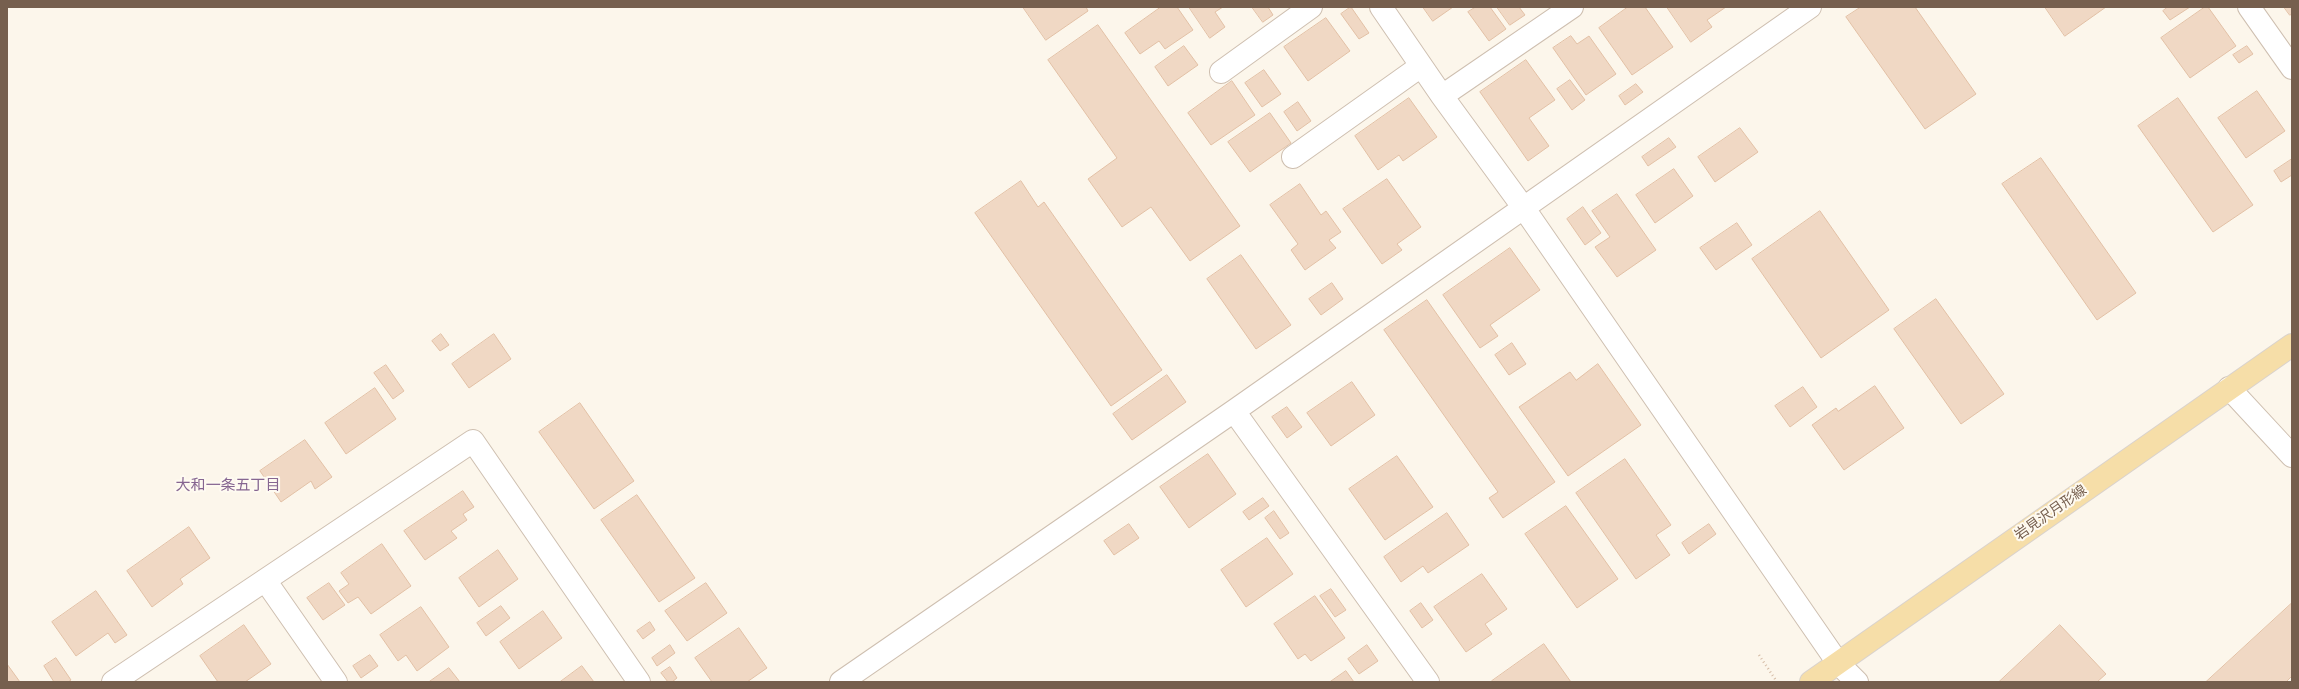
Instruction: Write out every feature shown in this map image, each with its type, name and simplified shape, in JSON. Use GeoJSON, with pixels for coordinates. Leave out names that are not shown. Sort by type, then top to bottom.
{"type":"FeatureCollection","features":[{"type":"Feature","properties":{"kind":"main road","name":"岩見沢月形線"},"geometry":{"type":"LineString","coordinates":[[1811,682],[2292,344]]}},
{"type":"Feature","properties":{"kind":"street"},"geometry":{"type":"LineString","coordinates":[[1221,72],[1311,7]]}},
{"type":"Feature","properties":{"kind":"street"},"geometry":{"type":"LineString","coordinates":[[1381,7],[1442,96],[1523,206],[1838,663],[1857,682]]}},
{"type":"Feature","properties":{"kind":"street"},"geometry":{"type":"LineString","coordinates":[[1442,96],[1572,7]]}},
{"type":"Feature","properties":{"kind":"street"},"geometry":{"type":"LineString","coordinates":[[840,682],[1234,411],[1523,206],[1810,7]]}},
{"type":"Feature","properties":{"kind":"street"},"geometry":{"type":"LineString","coordinates":[[2249,7],[2292,68]]}},
{"type":"Feature","properties":{"kind":"street"},"geometry":{"type":"LineString","coordinates":[[1293,157],[1421,66]]}},
{"type":"Feature","properties":{"kind":"street"},"geometry":{"type":"LineString","coordinates":[[2229,388],[2292,456]]}},
{"type":"Feature","properties":{"kind":"street"},"geometry":{"type":"LineString","coordinates":[[1234,411],[1428,682]]}},
{"type":"Feature","properties":{"kind":"street"},"geometry":{"type":"LineString","coordinates":[[113,682],[473,441],[639,682]]}},
{"type":"Feature","properties":{"kind":"street"},"geometry":{"type":"LineString","coordinates":[[264,580],[336,682]]}},
{"type":"Feature","properties":{"kind":"path"},"geometry":{"type":"LineString","coordinates":[[1759,655],[1777,682]]}},
{"type":"Feature","properties":{"kind":"building"},"geometry":{"type":"Polygon","coordinates":[[[1023,7],[1086,7],[1088,11],[1046,40],[1023,7]]]}},
{"type":"Feature","properties":{"kind":"building"},"geometry":{"type":"Polygon","coordinates":[[[1161,7],[1177,7],[1193,30],[1165,49],[1159,41],[1140,54],[1125,33],[1161,7]]]}},
{"type":"Feature","properties":{"kind":"building"},"geometry":{"type":"Polygon","coordinates":[[[1189,7],[1223,7],[1215,12],[1225,27],[1210,38],[1189,7]]]}},
{"type":"Feature","properties":{"kind":"building"},"geometry":{"type":"Polygon","coordinates":[[[1252,7],[1268,7],[1273,15],[1263,22],[1252,7]]]}},
{"type":"Feature","properties":{"kind":"building"},"geometry":{"type":"Polygon","coordinates":[[[1351,7],[1369,33],[1359,39],[1341,14],[1351,7]]]}},
{"type":"Feature","properties":{"kind":"building"},"geometry":{"type":"Polygon","coordinates":[[[1423,7],[1453,7],[1433,21],[1423,7]]]}},
{"type":"Feature","properties":{"kind":"building"},"geometry":{"type":"Polygon","coordinates":[[[1476,7],[1490,7],[1506,29],[1489,41],[1468,12],[1476,7]]]}},
{"type":"Feature","properties":{"kind":"building"},"geometry":{"type":"Polygon","coordinates":[[[1497,7],[1519,7],[1525,15],[1510,25],[1497,7]]]}},
{"type":"Feature","properties":{"kind":"building"},"geometry":{"type":"Polygon","coordinates":[[[1628,7],[1645,7],[1673,47],[1632,75],[1599,28],[1628,7]]]}},
{"type":"Feature","properties":{"kind":"building"},"geometry":{"type":"Polygon","coordinates":[[[1667,7],[1726,7],[1707,20],[1712,27],[1691,42],[1667,7]]]}},
{"type":"Feature","properties":{"kind":"building"},"geometry":{"type":"Polygon","coordinates":[[[1861,7],[1915,7],[1976,94],[1925,129],[1846,17],[1861,7]]]}},
{"type":"Feature","properties":{"kind":"building"},"geometry":{"type":"Polygon","coordinates":[[[2045,7],[2106,7],[2065,36],[2045,7]]]}},
{"type":"Feature","properties":{"kind":"building"},"geometry":{"type":"Polygon","coordinates":[[[2168,7],[2190,7],[2170,20],[2163,11],[2168,7]]]}},
{"type":"Feature","properties":{"kind":"building"},"geometry":{"type":"Polygon","coordinates":[[[2205,7],[2208,7],[2236,46],[2190,78],[2161,38],[2205,7]]]}},
{"type":"Feature","properties":{"kind":"building"},"geometry":{"type":"Polygon","coordinates":[[[2284,7],[2292,7],[2292,14],[2290,15],[2284,7]]]}},
{"type":"Feature","properties":{"kind":"building"},"geometry":{"type":"Polygon","coordinates":[[[1326,18],[1350,51],[1308,81],[1284,47],[1326,18]]]}},
{"type":"Feature","properties":{"kind":"building"},"geometry":{"type":"Polygon","coordinates":[[[1098,25],[1240,226],[1190,261],[1151,207],[1122,227],[1088,179],[1117,158],[1048,60],[1098,25]]]}},
{"type":"Feature","properties":{"kind":"building"},"geometry":{"type":"Polygon","coordinates":[[[1571,36],[1577,44],[1589,36],[1616,74],[1586,95],[1553,48],[1571,36]]]}},
{"type":"Feature","properties":{"kind":"building"},"geometry":{"type":"Polygon","coordinates":[[[1184,46],[1198,65],[1168,86],[1155,67],[1184,46]]]}},
{"type":"Feature","properties":{"kind":"building"},"geometry":{"type":"Polygon","coordinates":[[[2247,46],[2253,54],[2239,63],[2233,55],[2247,46]]]}},
{"type":"Feature","properties":{"kind":"building"},"geometry":{"type":"Polygon","coordinates":[[[1526,60],[1555,100],[1529,118],[1549,146],[1528,161],[1480,92],[1526,60]]]}},
{"type":"Feature","properties":{"kind":"building"},"geometry":{"type":"Polygon","coordinates":[[[1264,70],[1281,94],[1262,107],[1245,83],[1264,70]]]}},
{"type":"Feature","properties":{"kind":"building"},"geometry":{"type":"Polygon","coordinates":[[[1570,80],[1585,100],[1572,110],[1557,89],[1570,80]]]}},
{"type":"Feature","properties":{"kind":"building"},"geometry":{"type":"Polygon","coordinates":[[[1232,81],[1255,115],[1211,145],[1188,113],[1232,81]]]}},
{"type":"Feature","properties":{"kind":"building"},"geometry":{"type":"Polygon","coordinates":[[[1636,84],[1643,92],[1625,105],[1619,96],[1636,84]]]}},
{"type":"Feature","properties":{"kind":"building"},"geometry":{"type":"Polygon","coordinates":[[[2257,91],[2285,131],[2246,158],[2218,118],[2257,91]]]}},
{"type":"Feature","properties":{"kind":"building"},"geometry":{"type":"Polygon","coordinates":[[[1409,98],[1437,137],[1403,161],[1399,155],[1378,170],[1355,136],[1409,98]]]}},
{"type":"Feature","properties":{"kind":"building"},"geometry":{"type":"Polygon","coordinates":[[[2178,98],[2253,205],[2213,232],[2138,126],[2178,98]]]}},
{"type":"Feature","properties":{"kind":"building"},"geometry":{"type":"Polygon","coordinates":[[[1298,102],[1311,121],[1297,131],[1284,112],[1298,102]]]}},
{"type":"Feature","properties":{"kind":"building"},"geometry":{"type":"Polygon","coordinates":[[[1270,113],[1291,143],[1250,172],[1228,142],[1270,113]]]}},
{"type":"Feature","properties":{"kind":"building"},"geometry":{"type":"Polygon","coordinates":[[[1740,128],[1758,152],[1715,182],[1698,157],[1740,128]]]}},
{"type":"Feature","properties":{"kind":"building"},"geometry":{"type":"Polygon","coordinates":[[[1669,138],[1676,147],[1648,166],[1642,157],[1669,138]]]}},
{"type":"Feature","properties":{"kind":"building"},"geometry":{"type":"Polygon","coordinates":[[[2041,158],[2136,293],[2097,320],[2002,184],[2041,158]]]}},
{"type":"Feature","properties":{"kind":"building"},"geometry":{"type":"Polygon","coordinates":[[[2292,159],[2292,175],[2281,182],[2274,171],[2292,159]]]}},
{"type":"Feature","properties":{"kind":"building"},"geometry":{"type":"Polygon","coordinates":[[[1674,169],[1693,196],[1655,223],[1636,195],[1674,169]]]}},
{"type":"Feature","properties":{"kind":"building"},"geometry":{"type":"Polygon","coordinates":[[[1387,179],[1421,227],[1397,244],[1402,250],[1382,264],[1343,209],[1387,179]]]}},
{"type":"Feature","properties":{"kind":"building"},"geometry":{"type":"Polygon","coordinates":[[[1021,181],[1038,207],[1044,202],[1162,370],[1111,406],[975,213],[1021,181]]]}},
{"type":"Feature","properties":{"kind":"building"},"geometry":{"type":"Polygon","coordinates":[[[1300,184],[1321,215],[1326,211],[1341,232],[1329,240],[1336,248],[1305,270],[1291,250],[1298,244],[1270,205],[1300,184]]]}},
{"type":"Feature","properties":{"kind":"building"},"geometry":{"type":"Polygon","coordinates":[[[1617,194],[1656,250],[1617,277],[1595,247],[1610,237],[1592,211],[1617,194]]]}},
{"type":"Feature","properties":{"kind":"building"},"geometry":{"type":"Polygon","coordinates":[[[1583,207],[1601,233],[1585,245],[1567,219],[1583,207]]]}},
{"type":"Feature","properties":{"kind":"building"},"geometry":{"type":"Polygon","coordinates":[[[1820,211],[1889,310],[1821,358],[1752,259],[1820,211]]]}},
{"type":"Feature","properties":{"kind":"building"},"geometry":{"type":"Polygon","coordinates":[[[1737,223],[1752,245],[1716,270],[1700,248],[1737,223]]]}},
{"type":"Feature","properties":{"kind":"building"},"geometry":{"type":"Polygon","coordinates":[[[1510,248],[1540,290],[1490,325],[1498,336],[1480,348],[1443,295],[1510,248]]]}},
{"type":"Feature","properties":{"kind":"building"},"geometry":{"type":"Polygon","coordinates":[[[1241,255],[1291,325],[1256,349],[1207,279],[1241,255]]]}},
{"type":"Feature","properties":{"kind":"building"},"geometry":{"type":"Polygon","coordinates":[[[1332,283],[1343,299],[1321,315],[1309,299],[1332,283]]]}},
{"type":"Feature","properties":{"kind":"building"},"geometry":{"type":"Polygon","coordinates":[[[1936,299],[2004,394],[1961,424],[1894,329],[1936,299]]]}},
{"type":"Feature","properties":{"kind":"building"},"geometry":{"type":"Polygon","coordinates":[[[1427,300],[1555,482],[1503,518],[1489,498],[1498,492],[1384,330],[1427,300]]]}},
{"type":"Feature","properties":{"kind":"building"},"geometry":{"type":"Polygon","coordinates":[[[441,334],[449,345],[440,351],[432,341],[441,334]]]}},
{"type":"Feature","properties":{"kind":"building"},"geometry":{"type":"Polygon","coordinates":[[[494,334],[511,359],[469,388],[452,364],[494,334]]]}},
{"type":"Feature","properties":{"kind":"building"},"geometry":{"type":"Polygon","coordinates":[[[1512,343],[1526,364],[1509,375],[1495,355],[1512,343]]]}},
{"type":"Feature","properties":{"kind":"building"},"geometry":{"type":"Polygon","coordinates":[[[1598,364],[1641,425],[1568,476],[1519,407],[1570,372],[1576,380],[1598,364]]]}},
{"type":"Feature","properties":{"kind":"building"},"geometry":{"type":"Polygon","coordinates":[[[386,365],[404,391],[393,399],[374,373],[386,365]]]}},
{"type":"Feature","properties":{"kind":"building"},"geometry":{"type":"Polygon","coordinates":[[[1167,375],[1186,402],[1132,440],[1113,414],[1167,375]]]}},
{"type":"Feature","properties":{"kind":"building"},"geometry":{"type":"Polygon","coordinates":[[[1352,382],[1375,415],[1331,446],[1307,413],[1352,382]]]}},
{"type":"Feature","properties":{"kind":"building"},"geometry":{"type":"Polygon","coordinates":[[[1875,386],[1904,428],[1844,470],[1812,425],[1836,408],[1838,411],[1875,386]]]}},
{"type":"Feature","properties":{"kind":"building"},"geometry":{"type":"Polygon","coordinates":[[[1803,387],[1817,407],[1790,427],[1775,406],[1803,387]]]}},
{"type":"Feature","properties":{"kind":"building"},"geometry":{"type":"Polygon","coordinates":[[[375,388],[396,419],[346,454],[325,423],[375,388]]]}},
{"type":"Feature","properties":{"kind":"building"},"geometry":{"type":"Polygon","coordinates":[[[580,403],[634,481],[594,509],[539,432],[580,403]]]}},
{"type":"Feature","properties":{"kind":"building"},"geometry":{"type":"Polygon","coordinates":[[[1287,407],[1302,427],[1287,438],[1272,417],[1287,407]]]}},
{"type":"Feature","properties":{"kind":"building"},"geometry":{"type":"Polygon","coordinates":[[[305,440],[332,477],[315,489],[311,481],[281,502],[260,471],[305,440]]]}},
{"type":"Feature","properties":{"kind":"building"},"geometry":{"type":"Polygon","coordinates":[[[1208,454],[1236,494],[1189,528],[1160,487],[1208,454]]]}},
{"type":"Feature","properties":{"kind":"building"},"geometry":{"type":"Polygon","coordinates":[[[1397,456],[1433,507],[1385,540],[1349,489],[1397,456]]]}},
{"type":"Feature","properties":{"kind":"building"},"geometry":{"type":"Polygon","coordinates":[[[1625,459],[1671,525],[1656,535],[1670,555],[1636,579],[1576,493],[1625,459]]]}},
{"type":"Feature","properties":{"kind":"building"},"geometry":{"type":"Polygon","coordinates":[[[463,491],[474,507],[463,514],[467,520],[451,531],[457,538],[425,560],[404,531],[463,491]]]}},
{"type":"Feature","properties":{"kind":"building"},"geometry":{"type":"Polygon","coordinates":[[[637,495],[695,578],[659,602],[601,520],[637,495]]]}},
{"type":"Feature","properties":{"kind":"building"},"geometry":{"type":"Polygon","coordinates":[[[1263,498],[1269,506],[1249,520],[1243,512],[1263,498]]]}},
{"type":"Feature","properties":{"kind":"building"},"geometry":{"type":"Polygon","coordinates":[[[1566,506],[1618,579],[1577,608],[1525,534],[1566,506]]]}},
{"type":"Feature","properties":{"kind":"building"},"geometry":{"type":"Polygon","coordinates":[[[1274,511],[1289,533],[1280,539],[1265,518],[1274,511]]]}},
{"type":"Feature","properties":{"kind":"building"},"geometry":{"type":"Polygon","coordinates":[[[1447,513],[1469,545],[1428,573],[1423,566],[1401,582],[1384,557],[1447,513]]]}},
{"type":"Feature","properties":{"kind":"building"},"geometry":{"type":"Polygon","coordinates":[[[1129,524],[1139,538],[1114,555],[1104,541],[1129,524]]]}},
{"type":"Feature","properties":{"kind":"building"},"geometry":{"type":"Polygon","coordinates":[[[1709,524],[1716,534],[1689,554],[1682,543],[1709,524]]]}},
{"type":"Feature","properties":{"kind":"building"},"geometry":{"type":"Polygon","coordinates":[[[189,527],[210,558],[180,579],[183,584],[152,607],[127,571],[189,527]]]}},
{"type":"Feature","properties":{"kind":"building"},"geometry":{"type":"Polygon","coordinates":[[[1267,538],[1293,574],[1246,607],[1221,570],[1267,538]]]}},
{"type":"Feature","properties":{"kind":"building"},"geometry":{"type":"Polygon","coordinates":[[[382,544],[411,586],[371,614],[358,597],[348,603],[339,591],[349,584],[341,573],[382,544]]]}},
{"type":"Feature","properties":{"kind":"building"},"geometry":{"type":"Polygon","coordinates":[[[498,550],[518,579],[479,607],[459,578],[498,550]]]}},
{"type":"Feature","properties":{"kind":"building"},"geometry":{"type":"Polygon","coordinates":[[[1482,574],[1507,609],[1485,624],[1492,634],[1466,652],[1434,607],[1482,574]]]}},
{"type":"Feature","properties":{"kind":"building"},"geometry":{"type":"Polygon","coordinates":[[[329,583],[345,605],[323,620],[307,598],[329,583]]]}},
{"type":"Feature","properties":{"kind":"building"},"geometry":{"type":"Polygon","coordinates":[[[706,583],[727,613],[687,641],[665,611],[706,583]]]}},
{"type":"Feature","properties":{"kind":"building"},"geometry":{"type":"Polygon","coordinates":[[[1331,589],[1346,610],[1335,617],[1320,596],[1331,589]]]}},
{"type":"Feature","properties":{"kind":"building"},"geometry":{"type":"Polygon","coordinates":[[[96,591],[127,635],[115,643],[108,633],[76,656],[52,622],[96,591]]]}},
{"type":"Feature","properties":{"kind":"building"},"geometry":{"type":"Polygon","coordinates":[[[1315,596],[1345,638],[1311,661],[1305,654],[1298,659],[1274,624],[1315,596]]]}},
{"type":"Feature","properties":{"kind":"building"},"geometry":{"type":"Polygon","coordinates":[[[1421,603],[1433,620],[1422,628],[1410,611],[1421,603]]]}},
{"type":"Feature","properties":{"kind":"building"},"geometry":{"type":"Polygon","coordinates":[[[2292,603],[2292,676],[2286,682],[2206,682],[2292,603]]]}},
{"type":"Feature","properties":{"kind":"building"},"geometry":{"type":"Polygon","coordinates":[[[501,606],[510,618],[486,636],[477,623],[501,606]]]}},
{"type":"Feature","properties":{"kind":"building"},"geometry":{"type":"Polygon","coordinates":[[[421,607],[449,647],[417,671],[406,655],[398,661],[380,635],[421,607]]]}},
{"type":"Feature","properties":{"kind":"building"},"geometry":{"type":"Polygon","coordinates":[[[543,611],[562,638],[519,669],[500,642],[543,611]]]}},
{"type":"Feature","properties":{"kind":"building"},"geometry":{"type":"Polygon","coordinates":[[[650,622],[655,630],[643,639],[637,631],[650,622]]]}},
{"type":"Feature","properties":{"kind":"building"},"geometry":{"type":"Polygon","coordinates":[[[244,625],[271,664],[245,682],[218,682],[200,656],[244,625]]]}},
{"type":"Feature","properties":{"kind":"building"},"geometry":{"type":"Polygon","coordinates":[[[2060,625],[2106,674],[2097,682],[1999,682],[2060,625]]]}},
{"type":"Feature","properties":{"kind":"building"},"geometry":{"type":"Polygon","coordinates":[[[739,628],[767,668],[747,682],[712,682],[695,658],[739,628]]]}},
{"type":"Feature","properties":{"kind":"building"},"geometry":{"type":"Polygon","coordinates":[[[1544,644],[1571,682],[1492,681],[1544,644]]]}},
{"type":"Feature","properties":{"kind":"building"},"geometry":{"type":"Polygon","coordinates":[[[670,645],[675,653],[657,666],[652,658],[670,645]]]}},
{"type":"Feature","properties":{"kind":"building"},"geometry":{"type":"Polygon","coordinates":[[[1367,645],[1378,661],[1359,674],[1348,659],[1367,645]]]}},
{"type":"Feature","properties":{"kind":"building"},"geometry":{"type":"Polygon","coordinates":[[[370,655],[378,666],[361,678],[353,666],[370,655]]]}},
{"type":"Feature","properties":{"kind":"building"},"geometry":{"type":"Polygon","coordinates":[[[56,658],[71,680],[68,682],[54,682],[44,666],[56,658]]]}},
{"type":"Feature","properties":{"kind":"building"},"geometry":{"type":"Polygon","coordinates":[[[7,664],[20,682],[7,682],[7,664]]]}},
{"type":"Feature","properties":{"kind":"building"},"geometry":{"type":"Polygon","coordinates":[[[582,666],[594,682],[560,682],[582,666]]]}},
{"type":"Feature","properties":{"kind":"building"},"geometry":{"type":"Polygon","coordinates":[[[670,667],[677,678],[672,682],[668,682],[661,673],[670,667]]]}},
{"type":"Feature","properties":{"kind":"building"},"geometry":{"type":"Polygon","coordinates":[[[449,668],[460,682],[429,682],[449,668]]]}},
{"type":"Feature","properties":{"kind":"building"},"geometry":{"type":"Polygon","coordinates":[[[1346,671],[1354,682],[1330,682],[1346,671]]]}},
{"type":"Feature","properties":{"kind":"district","name":"大和一条五丁目"},"geometry":{"type":"Point","coordinates":[228,486]}}]}
